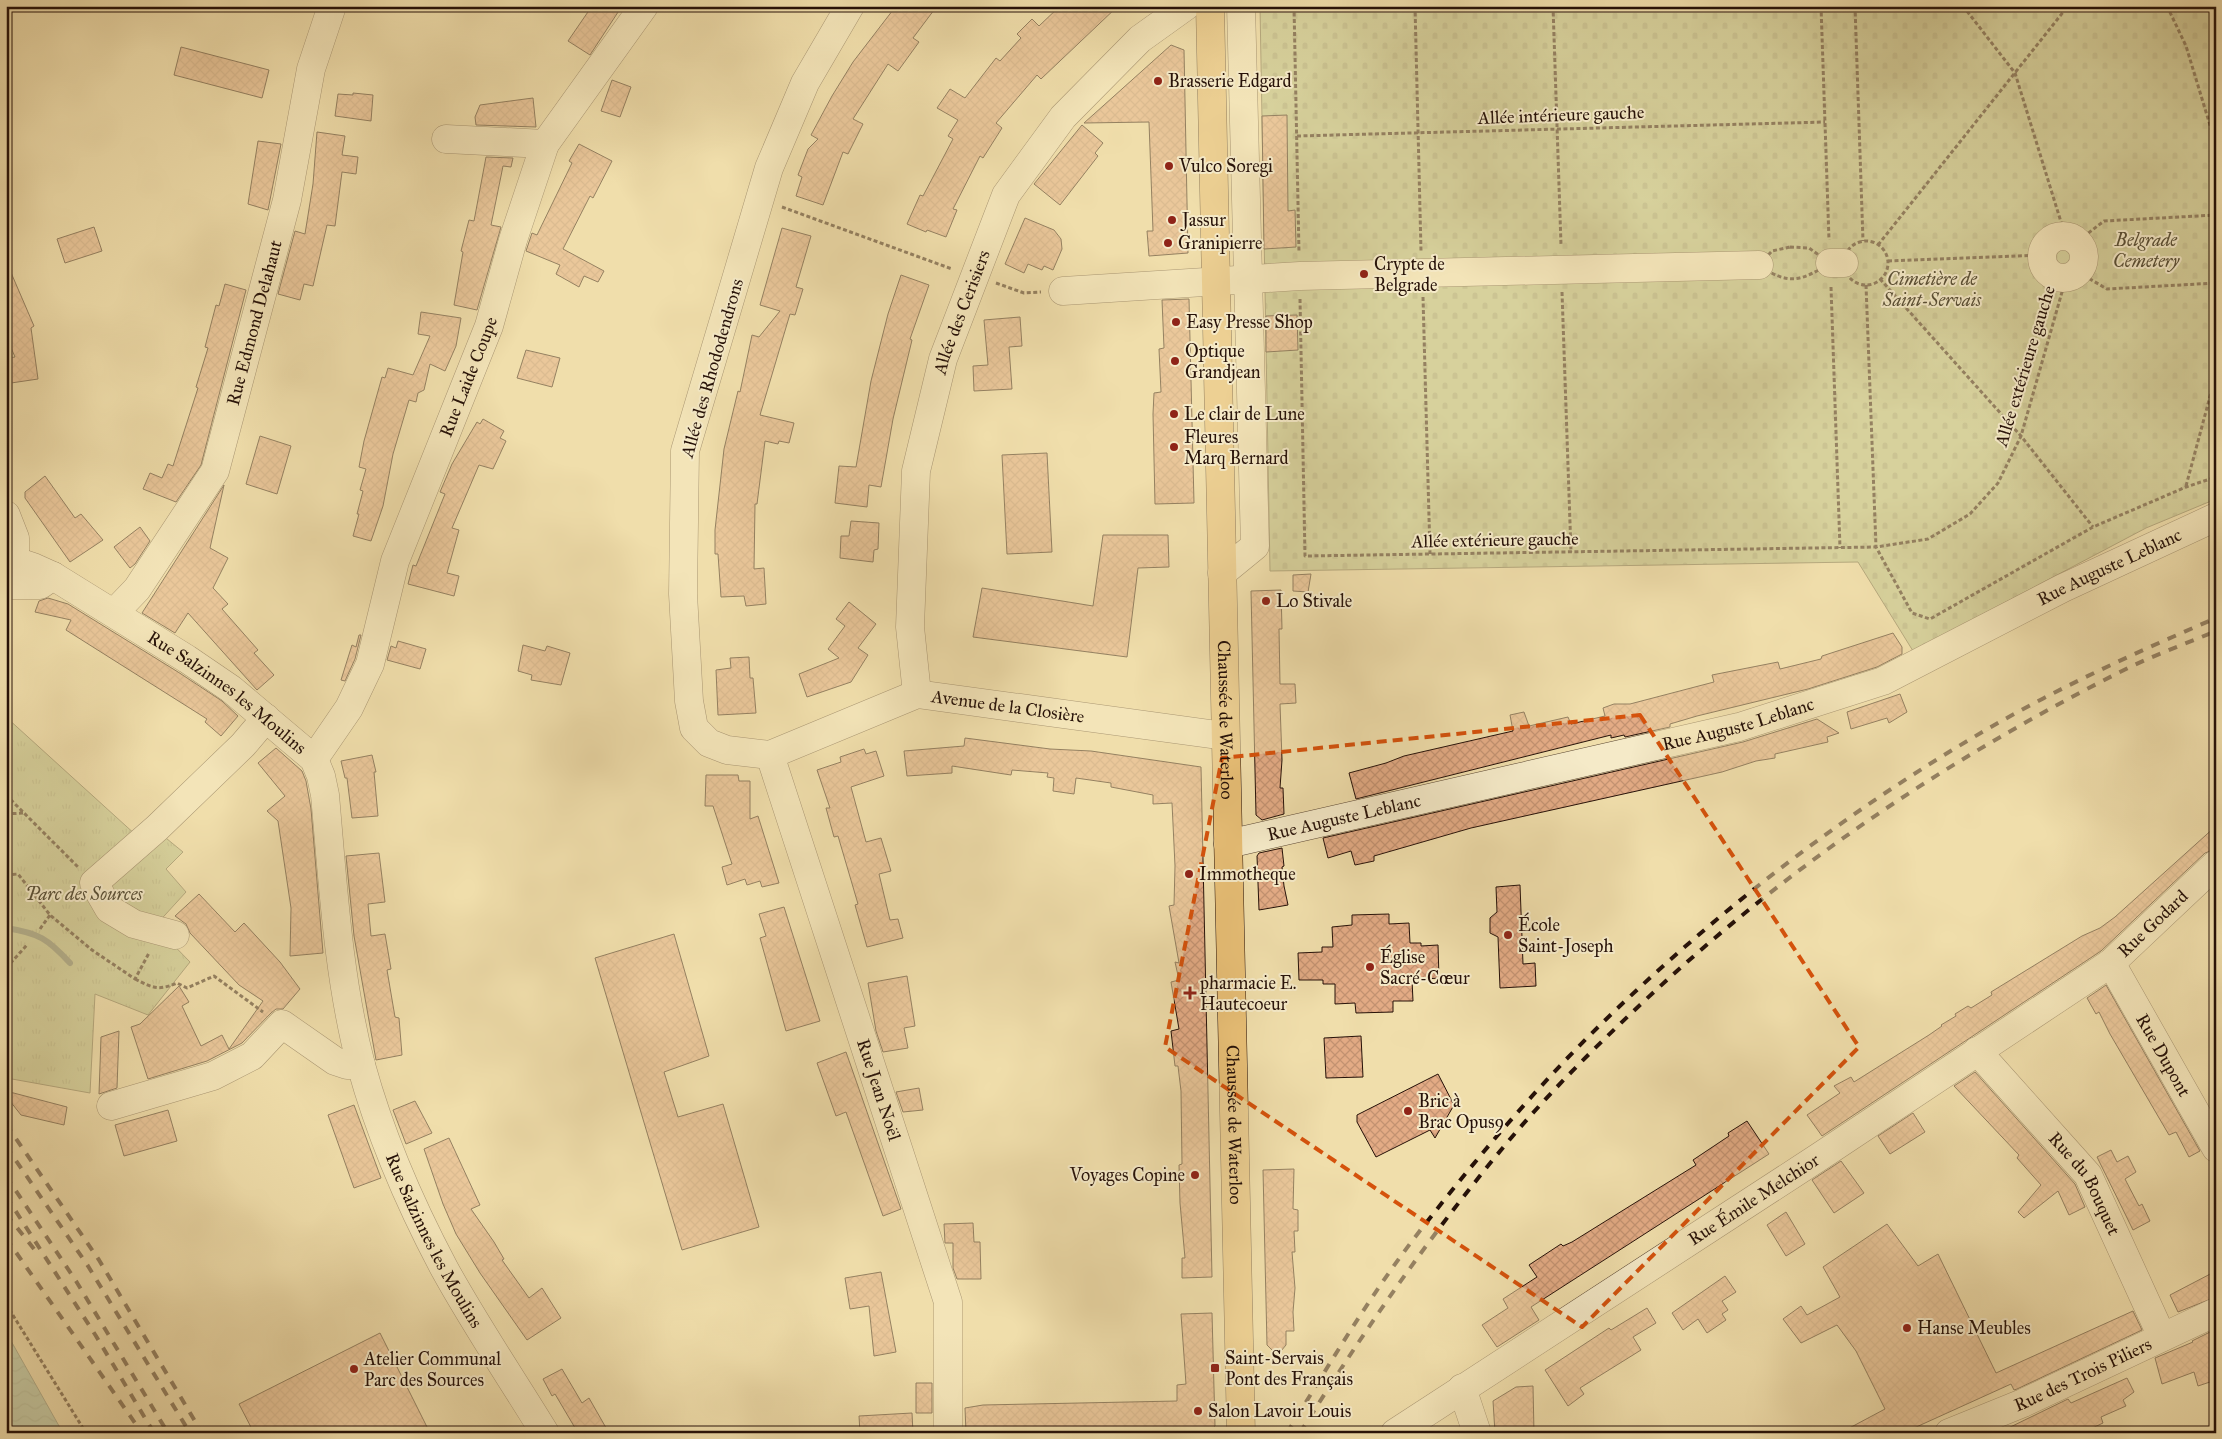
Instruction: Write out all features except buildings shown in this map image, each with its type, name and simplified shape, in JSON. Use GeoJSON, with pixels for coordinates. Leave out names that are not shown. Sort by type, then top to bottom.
{"type":"FeatureCollection","features":[{"type":"Feature","properties":{"kind":"main road","name":"Chaussée de Waterloo"},"geometry":{"type":"LineString","coordinates":[[1210,6],[1240,1433]]}},
{"type":"Feature","properties":{"kind":"street","name":"Rue Edmond Delahaut"},"geometry":{"type":"LineString","coordinates":[[114,613],[136,589],[215,471],[287,200],[311,69],[332,6]]}},
{"type":"Feature","properties":{"kind":"street","name":"Rue Laide Coupe"},"geometry":{"type":"LineString","coordinates":[[314,759],[349,708],[370,664],[395,561],[489,326],[513,240],[545,144],[644,6]]}},
{"type":"Feature","properties":{"kind":"street","name":"Allée des Rhododendrons"},"geometry":{"type":"LineString","coordinates":[[770,755],[728,750],[709,743],[694,728],[688,701],[683,594],[685,451],[769,168],[805,83],[850,6]]}},
{"type":"Feature","properties":{"kind":"street","name":"Allée des Cerisiers"},"geometry":{"type":"LineString","coordinates":[[917,694],[910,627],[916,471],[943,359],[1006,195],[1063,116],[1140,39],[1186,6]]}},
{"type":"Feature","properties":{"kind":"street"},"geometry":{"type":"LineString","coordinates":[[1222,573],[1255,546],[1241,6]]}},
{"type":"Feature","properties":{"kind":"street"},"geometry":{"type":"LineString","coordinates":[[446,139],[545,144]]}},
{"type":"Feature","properties":{"kind":"street"},"geometry":{"type":"LineString","coordinates":[[2072,238],[2085,257],[2072,275],[2048,272],[2041,255],[2048,241],[2072,238]]}},
{"type":"Feature","properties":{"kind":"street"},"geometry":{"type":"LineString","coordinates":[[1063,291],[1300,276],[1759,265]]}},
{"type":"Feature","properties":{"kind":"street"},"geometry":{"type":"LineString","coordinates":[[6,515],[15,538],[9,568]]}},
{"type":"Feature","properties":{"kind":"street","name":"Rue Auguste Leblanc"},"geometry":{"type":"LineString","coordinates":[[1228,844],[1739,727],[1883,681],[2064,588],[2216,517]]}},
{"type":"Feature","properties":{"kind":"street","name":"Rue Salzinnes les Moulins"},"geometry":{"type":"LineString","coordinates":[[9,568],[53,576],[114,613],[231,689],[314,759],[322,776],[325,794],[343,969],[361,1064],[384,1133],[409,1197],[444,1269],[545,1433]]}},
{"type":"Feature","properties":{"kind":"street","name":"Avenue de la Closière"},"geometry":{"type":"LineString","coordinates":[[770,755],[917,694],[1225,736]]}},
{"type":"Feature","properties":{"kind":"street"},"geometry":{"type":"LineString","coordinates":[[167,933],[134,924],[109,909],[94,883],[157,828],[243,746],[266,718]]}},
{"type":"Feature","properties":{"kind":"street","name":"Rue Jean Noël"},"geometry":{"type":"LineString","coordinates":[[770,755],[948,1302],[948,1433]]}},
{"type":"Feature","properties":{"kind":"street","name":"Rue Godard"},"geometry":{"type":"LineString","coordinates":[[2111,963],[2214,868]]}},
{"type":"Feature","properties":{"kind":"street","name":"Rue Émile Melchior"},"geometry":{"type":"LineString","coordinates":[[1395,1433],[1820,1157],[2111,963]]}},
{"type":"Feature","properties":{"kind":"street","name":"Rue Dupont"},"geometry":{"type":"LineString","coordinates":[[2111,963],[2216,1148]]}},
{"type":"Feature","properties":{"kind":"street"},"geometry":{"type":"LineString","coordinates":[[112,1106],[213,1076],[252,1056],[282,1024],[335,1061],[347,1065],[361,1064]]}},
{"type":"Feature","properties":{"kind":"street","name":"Rue du Bouquet"},"geometry":{"type":"LineString","coordinates":[[1977,1051],[2088,1175],[2162,1337]]}},
{"type":"Feature","properties":{"kind":"street","name":"Rue des Trois Piliers"},"geometry":{"type":"LineString","coordinates":[[1949,1433],[2023,1403],[2216,1312]]}},
{"type":"Feature","properties":{"kind":"street"},"geometry":{"type":"LineString","coordinates":[[1462,1388],[1477,1433]]}},
{"type":"Feature","properties":{"kind":"path","name":"Allée extérieure gauche"},"geometry":{"type":"LineString","coordinates":[[1294,6],[1305,556],[1876,547],[1928,539],[1970,514],[1998,483],[2021,436],[2072,275]]}},
{"type":"Feature","properties":{"kind":"path"},"geometry":{"type":"LineString","coordinates":[[1855,6],[1863,241]]}},
{"type":"Feature","properties":{"kind":"path"},"geometry":{"type":"LineString","coordinates":[[1963,6],[2015,73],[2072,238],[2104,221],[2216,215]]}},
{"type":"Feature","properties":{"kind":"path"},"geometry":{"type":"LineString","coordinates":[[1878,245],[2068,6]]}},
{"type":"Feature","properties":{"kind":"path"},"geometry":{"type":"LineString","coordinates":[[2167,6],[2186,46],[2216,145]]}},
{"type":"Feature","properties":{"kind":"path","name":"Allée intérieure gauche"},"geometry":{"type":"LineString","coordinates":[[1297,136],[1825,122]]}},
{"type":"Feature","properties":{"kind":"path"},"geometry":{"type":"LineString","coordinates":[[760,199],[1024,293],[1063,291]]}},
{"type":"Feature","properties":{"kind":"path"},"geometry":{"type":"LineString","coordinates":[[1790,247],[1809,248],[1837,263],[1810,276],[1792,280],[1774,276],[1759,265],[1772,251],[1790,247]]}},
{"type":"Feature","properties":{"kind":"path"},"geometry":{"type":"LineString","coordinates":[[1888,261],[2041,255]]}},
{"type":"Feature","properties":{"kind":"path"},"geometry":{"type":"LineString","coordinates":[[2072,275],[2107,289],[2216,283]]}},
{"type":"Feature","properties":{"kind":"path"},"geometry":{"type":"LineString","coordinates":[[1880,279],[2021,436],[2093,527]]}},
{"type":"Feature","properties":{"kind":"path"},"geometry":{"type":"LineString","coordinates":[[1866,285],[1876,547],[1912,614],[1930,619],[2093,527],[2186,487],[2216,477]]}},
{"type":"Feature","properties":{"kind":"path"},"geometry":{"type":"LineString","coordinates":[[2186,487],[2216,374]]}},
{"type":"Feature","properties":{"kind":"path"},"geometry":{"type":"LineString","coordinates":[[6,795],[94,883]]}},
{"type":"Feature","properties":{"kind":"path"},"geometry":{"type":"LineString","coordinates":[[6,814],[24,812]]}},
{"type":"Feature","properties":{"kind":"path"},"geometry":{"type":"LineString","coordinates":[[6,876],[18,874],[50,915],[92,950],[135,979],[152,988],[163,989],[177,983],[187,988],[214,976],[282,1024]]}},
{"type":"Feature","properties":{"kind":"path"},"geometry":{"type":"LineString","coordinates":[[40,928],[50,915]]}},
{"type":"Feature","properties":{"kind":"path"},"geometry":{"type":"LineString","coordinates":[[135,979],[167,933]]}},
{"type":"Feature","properties":{"kind":"path"},"geometry":{"type":"LineString","coordinates":[[6,968],[27,945]]}},
{"type":"Feature","properties":{"kind":"path"},"geometry":{"type":"LineString","coordinates":[[6,1304],[86,1433]]}},
{"type":"Feature","properties":{"kind":"highlighted area"},"geometry":{"type":"Polygon","coordinates":[[[1640,715],[1859,1047],[1582,1327],[1165,1047],[1222,758],[1640,715]]]}},
{"type":"Feature","properties":{"kind":"green space","name":"Cimetière de Saint-Servais"},"geometry":{"type":"Polygon","coordinates":[[[1260,6],[2216,6],[2216,499],[2146,528],[1913,651],[1858,562],[1270,571],[1260,6]]]}},
{"type":"Feature","properties":{"kind":"green space","name":"Parc des Sources"},"geometry":{"type":"Polygon","coordinates":[[[6,717],[148,846],[161,834],[183,852],[166,869],[186,892],[155,926],[190,962],[148,1015],[95,994],[90,1093],[12,1079],[6,1074],[6,717]]]}},
{"type":"Feature","properties":{"kind":"water"},"geometry":{"type":"Polygon","coordinates":[[[6,1332],[63,1433],[6,1433],[6,1332]]]}},
{"type":"Feature","properties":{"kind":"waterway"},"geometry":{"type":"LineString","coordinates":[[6,928],[27,932],[42,938],[70,963]]}},
{"type":"Feature","properties":{"kind":"railway"},"geometry":{"type":"LineString","coordinates":[[1287,1433],[1384,1280],[1459,1181],[1566,1059],[1636,991],[1685,947],[1786,864],[1839,825],[1949,752],[2005,719],[2057,692],[2216,618]]}},
{"type":"Feature","properties":{"kind":"railway"},"geometry":{"type":"LineString","coordinates":[[1300,1433],[1398,1285],[1451,1213],[1506,1144],[1588,1055],[1695,955],[1810,863],[1930,779],[1993,741],[2124,670],[2216,631]]}},
{"type":"Feature","properties":{"kind":"railway"},"geometry":{"type":"LineString","coordinates":[[6,1124],[99,1260],[202,1433]]}},
{"type":"Feature","properties":{"kind":"railway"},"geometry":{"type":"LineString","coordinates":[[6,1146],[88,1266],[190,1433]]}},
{"type":"Feature","properties":{"kind":"railway"},"geometry":{"type":"LineString","coordinates":[[6,1176],[76,1281],[168,1433]]}},
{"type":"Feature","properties":{"kind":"railway"},"geometry":{"type":"LineString","coordinates":[[6,1196],[96,1336],[154,1433]]}},
{"type":"Feature","properties":{"kind":"railway"},"geometry":{"type":"LineString","coordinates":[[6,1214],[34,1249]]}},
{"type":"Feature","properties":{"kind":"railway"},"geometry":{"type":"LineString","coordinates":[[6,1238],[142,1433]]}},
{"type":"Feature","properties":{"kind":"place","name":"Brasserie Edgard"},"geometry":{"type":"Point","coordinates":[1158,81]}},
{"type":"Feature","properties":{"kind":"place","name":"Vulco Soregi"},"geometry":{"type":"Point","coordinates":[1169,166]}},
{"type":"Feature","properties":{"kind":"place","name":"Jassur"},"geometry":{"type":"Point","coordinates":[1172,220]}},
{"type":"Feature","properties":{"kind":"place","name":"Granipierre"},"geometry":{"type":"Point","coordinates":[1168,243]}},
{"type":"Feature","properties":{"kind":"place","name":"Crypte de Belgrade"},"geometry":{"type":"Point","coordinates":[1364,274]}},
{"type":"Feature","properties":{"kind":"place","name":"Easy Presse Shop"},"geometry":{"type":"Point","coordinates":[1176,322]}},
{"type":"Feature","properties":{"kind":"place","name":"Optique Grandjean"},"geometry":{"type":"Point","coordinates":[1175,361]}},
{"type":"Feature","properties":{"kind":"place","name":"Le clair de Lune"},"geometry":{"type":"Point","coordinates":[1174,414]}},
{"type":"Feature","properties":{"kind":"place","name":"Fleures Marq Bernard"},"geometry":{"type":"Point","coordinates":[1174,447]}},
{"type":"Feature","properties":{"kind":"place","name":"Lo Stivale"},"geometry":{"type":"Point","coordinates":[1266,601]}},
{"type":"Feature","properties":{"kind":"place","name":"Immotheque"},"geometry":{"type":"Point","coordinates":[1189,874]}},
{"type":"Feature","properties":{"kind":"place","name":"École Saint-Joseph"},"geometry":{"type":"Point","coordinates":[1508,935]}},
{"type":"Feature","properties":{"kind":"place","name":"Église Sacré-Cœur"},"geometry":{"type":"Point","coordinates":[1370,967]}},
{"type":"Feature","properties":{"kind":"place","name":"pharmacie E. Hautecoeur"},"geometry":{"type":"Point","coordinates":[1190,993]}},
{"type":"Feature","properties":{"kind":"place","name":"Bric à Brac Opus9"},"geometry":{"type":"Point","coordinates":[1408,1111]}},
{"type":"Feature","properties":{"kind":"place","name":"Voyages Copine"},"geometry":{"type":"Point","coordinates":[1195,1175]}},
{"type":"Feature","properties":{"kind":"place","name":"Hanse Meubles"},"geometry":{"type":"Point","coordinates":[1907,1328]}},
{"type":"Feature","properties":{"kind":"place","name":"Saint-Servais Pont des Français"},"geometry":{"type":"Point","coordinates":[1215,1368]}},
{"type":"Feature","properties":{"kind":"place","name":"Atelier Communal Parc des Sources"},"geometry":{"type":"Point","coordinates":[354,1369]}},
{"type":"Feature","properties":{"kind":"place","name":"Salon Lavoir Louis"},"geometry":{"type":"Point","coordinates":[1198,1411]}},
{"type":"Feature","properties":{"kind":"park label","name":"Belgrade Cemetery"},"geometry":{"type":"Point","coordinates":[2146,250]}}]}
